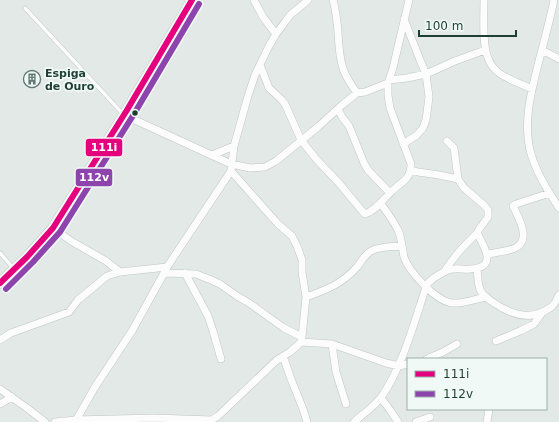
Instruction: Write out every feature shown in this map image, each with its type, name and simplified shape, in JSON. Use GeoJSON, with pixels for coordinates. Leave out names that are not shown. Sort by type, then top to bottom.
{"type":"FeatureCollection","features":[{"type":"Feature","properties":{"kind":"main road"},"geometry":{"type":"LineString","coordinates":[[0,283],[15,270],[53,228],[124,116],[192,0]]}},
{"type":"Feature","properties":{"kind":"street"},"geometry":{"type":"LineString","coordinates":[[254,0],[276,34]]}},
{"type":"Feature","properties":{"kind":"street"},"geometry":{"type":"LineString","coordinates":[[75,421],[95,387],[132,331],[165,270],[231,168],[234,146],[255,74],[276,34],[290,15],[308,0]]}},
{"type":"Feature","properties":{"kind":"street"},"geometry":{"type":"LineString","coordinates":[[333,0],[340,56],[344,70],[357,93]]}},
{"type":"Feature","properties":{"kind":"street"},"geometry":{"type":"LineString","coordinates":[[260,65],[269,88],[281,98],[285,104],[301,140],[365,214],[381,204],[390,193],[407,178],[411,170],[408,155],[390,108],[388,95],[388,82],[393,68],[409,0]]}},
{"type":"Feature","properties":{"kind":"street"},"geometry":{"type":"LineString","coordinates":[[484,0],[485,50],[491,65],[507,79],[532,89]]}},
{"type":"Feature","properties":{"kind":"street"},"geometry":{"type":"LineString","coordinates":[[554,0],[532,89],[528,109],[527,135],[538,174],[559,208]]}},
{"type":"Feature","properties":{"kind":"street"},"geometry":{"type":"LineString","coordinates":[[403,144],[417,135],[423,128],[426,120],[429,97],[426,74],[404,19]]}},
{"type":"Feature","properties":{"kind":"street"},"geometry":{"type":"LineString","coordinates":[[231,168],[265,166],[276,161],[357,93],[364,92],[388,82],[426,74],[485,50]]}},
{"type":"Feature","properties":{"kind":"street"},"geometry":{"type":"LineString","coordinates":[[542,50],[559,59]]}},
{"type":"Feature","properties":{"kind":"street"},"geometry":{"type":"LineString","coordinates":[[338,109],[349,126],[366,166],[390,193]]}},
{"type":"Feature","properties":{"kind":"street"},"geometry":{"type":"LineString","coordinates":[[55,422],[135,420],[154,418],[212,420],[277,360],[290,352],[301,340],[306,297],[302,272],[302,260],[292,236],[278,224],[231,168],[212,155],[124,116]]}},
{"type":"Feature","properties":{"kind":"street"},"geometry":{"type":"LineString","coordinates":[[444,272],[462,248],[477,233],[488,217],[488,210],[464,188],[458,179],[454,148],[447,141]]}},
{"type":"Feature","properties":{"kind":"street"},"geometry":{"type":"LineString","coordinates":[[212,155],[234,146]]}},
{"type":"Feature","properties":{"kind":"street"},"geometry":{"type":"LineString","coordinates":[[411,170],[458,179]]}},
{"type":"Feature","properties":{"kind":"street"},"geometry":{"type":"LineString","coordinates":[[487,254],[513,249],[523,240],[522,227],[513,206],[550,193]]}},
{"type":"Feature","properties":{"kind":"street"},"geometry":{"type":"LineString","coordinates":[[381,204],[397,229],[405,258],[409,266],[426,287],[444,301],[451,303],[460,303],[486,297]]}},
{"type":"Feature","properties":{"kind":"street"},"geometry":{"type":"LineString","coordinates":[[53,228],[71,241],[106,261],[120,272]]}},
{"type":"Feature","properties":{"kind":"street"},"geometry":{"type":"LineString","coordinates":[[354,422],[381,398],[393,379],[429,282],[444,272],[453,269],[477,268],[485,265],[487,262],[487,254],[477,233]]}},
{"type":"Feature","properties":{"kind":"street"},"geometry":{"type":"LineString","coordinates":[[306,297],[330,288],[346,277],[358,267],[365,255],[372,250],[402,246]]}},
{"type":"Feature","properties":{"kind":"street"},"geometry":{"type":"LineString","coordinates":[[477,268],[479,288],[486,297],[505,310],[518,315],[529,316],[542,313]]}},
{"type":"Feature","properties":{"kind":"street"},"geometry":{"type":"LineString","coordinates":[[0,340],[11,332],[69,312],[78,300],[107,276],[120,272],[165,270],[186,274],[196,274],[220,284],[301,340],[340,346],[375,360],[399,366],[407,364]]}},
{"type":"Feature","properties":{"kind":"street"},"geometry":{"type":"LineString","coordinates":[[186,274],[208,316],[222,359]]}},
{"type":"Feature","properties":{"kind":"street"},"geometry":{"type":"LineString","coordinates":[[496,341],[534,324],[542,313],[553,305],[559,295]]}},
{"type":"Feature","properties":{"kind":"street"},"geometry":{"type":"LineString","coordinates":[[332,344],[336,372],[346,404]]}},
{"type":"Feature","properties":{"kind":"street"},"geometry":{"type":"LineString","coordinates":[[429,358],[457,344]]}},
{"type":"Feature","properties":{"kind":"street"},"geometry":{"type":"LineString","coordinates":[[283,356],[307,422]]}},
{"type":"Feature","properties":{"kind":"street"},"geometry":{"type":"LineString","coordinates":[[0,389],[45,422]]}},
{"type":"Feature","properties":{"kind":"street"},"geometry":{"type":"LineString","coordinates":[[0,404],[12,397]]}},
{"type":"Feature","properties":{"kind":"street"},"geometry":{"type":"LineString","coordinates":[[381,398],[398,422]]}},
{"type":"Feature","properties":{"kind":"street"},"geometry":{"type":"LineString","coordinates":[[487,422],[489,410]]}},
{"type":"Feature","properties":{"kind":"street"},"geometry":{"type":"LineString","coordinates":[[416,422],[430,417]]}},
{"type":"Feature","properties":{"kind":"lane"},"geometry":{"type":"LineString","coordinates":[[25,8],[124,116]]}},
{"type":"Feature","properties":{"kind":"lane"},"geometry":{"type":"LineString","coordinates":[[0,253],[15,270]]}},
{"type":"Feature","properties":{"kind":"transit line","name":"111i"},"geometry":{"type":"LineString","coordinates":[[0,283],[27,257],[53,228],[127,110],[192,0]]}},
{"type":"Feature","properties":{"kind":"transit line","name":"112v"},"geometry":{"type":"LineString","coordinates":[[6,289],[60,232],[134,114],[199,4]]}},
{"type":"Feature","properties":{"kind":"place","name":"Espiga de Ouro"},"geometry":{"type":"Point","coordinates":[32,79]}}]}
